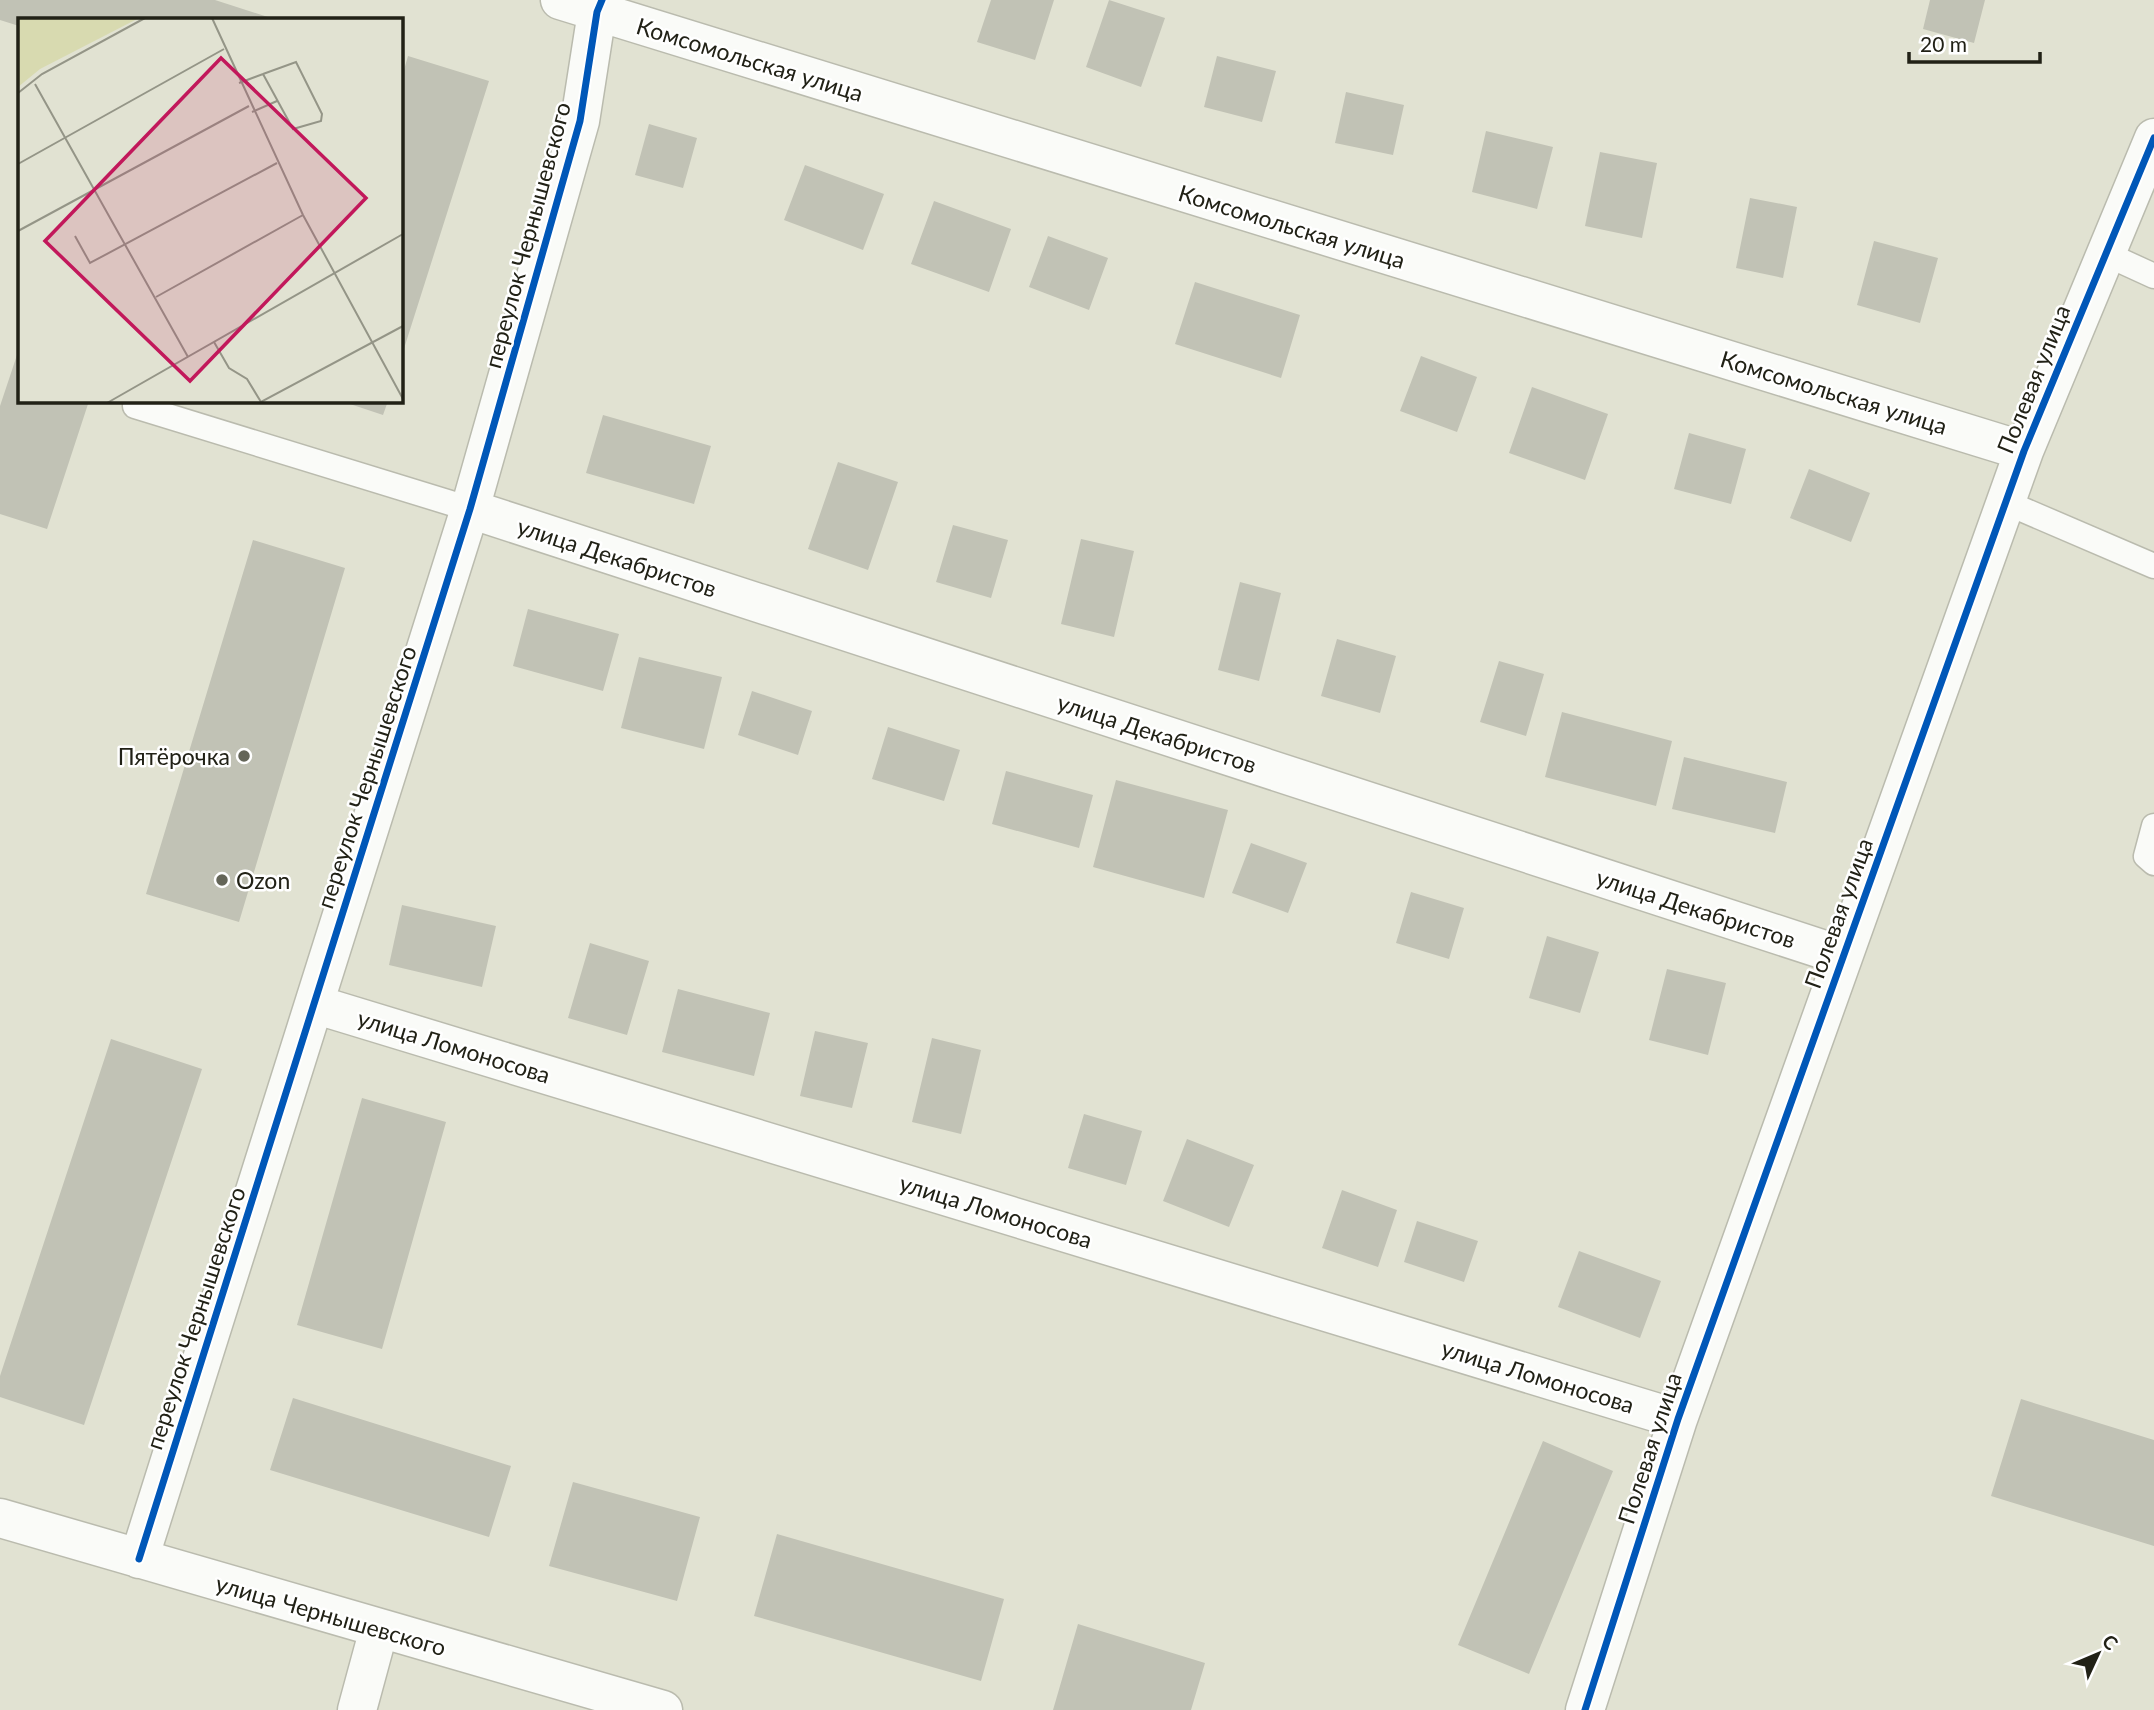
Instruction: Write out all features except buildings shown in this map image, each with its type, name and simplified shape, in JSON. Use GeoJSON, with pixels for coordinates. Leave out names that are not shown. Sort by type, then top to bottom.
{"type":"FeatureCollection","features":[{"type":"Feature","properties":{"kind":"street","name":"Комсомольская улица"},"geometry":{"type":"LineString","coordinates":[[560,0],[600,6],[2024,451]]}},
{"type":"Feature","properties":{"kind":"street","name":"переулок Чернышевского"},"geometry":{"type":"LineString","coordinates":[[139,1559],[470,509],[580,121],[600,6]]}},
{"type":"Feature","properties":{"kind":"street","name":"Полевая улица"},"geometry":{"type":"LineString","coordinates":[[1585,1710],[1678,1419],[2005,502],[2154,138]]}},
{"type":"Feature","properties":{"kind":"street","name":"улица Декабристов"},"geometry":{"type":"LineString","coordinates":[[470,509],[1843,956]]}},
{"type":"Feature","properties":{"kind":"street","name":"улица Ломоносова"},"geometry":{"type":"LineString","coordinates":[[314,1004],[1678,1419]]}},
{"type":"Feature","properties":{"kind":"street","name":"улица Чернышевского"},"geometry":{"type":"LineString","coordinates":[[0,1518],[663,1710]]}},
{"type":"Feature","properties":{"kind":"street"},"geometry":{"type":"LineString","coordinates":[[356,1710],[379,1629]]}},
{"type":"Feature","properties":{"kind":"lane"},"geometry":{"type":"LineString","coordinates":[[2106,254],[2154,276]]}},
{"type":"Feature","properties":{"kind":"lane"},"geometry":{"type":"LineString","coordinates":[[136,402],[135,406],[470,509]]}},
{"type":"Feature","properties":{"kind":"lane"},"geometry":{"type":"LineString","coordinates":[[2005,502],[2154,566]]}},
{"type":"Feature","properties":{"kind":"lane"},"geometry":{"type":"LineString","coordinates":[[2154,826],[2146,856],[2154,863]]}},
{"type":"Feature","properties":{"kind":"cycle path"},"geometry":{"type":"LineString","coordinates":[[139,1559],[470,509],[580,121],[597,12],[602,0]]}},
{"type":"Feature","properties":{"kind":"cycle path"},"geometry":{"type":"LineString","coordinates":[[1585,1710],[1678,1419],[2024,451],[2154,138]]}},
{"type":"Feature","properties":{"kind":"place","name":"Пятёрочка"},"geometry":{"type":"Point","coordinates":[244,756]}},
{"type":"Feature","properties":{"kind":"place","name":"Ozon"},"geometry":{"type":"Point","coordinates":[222,880]}}]}
